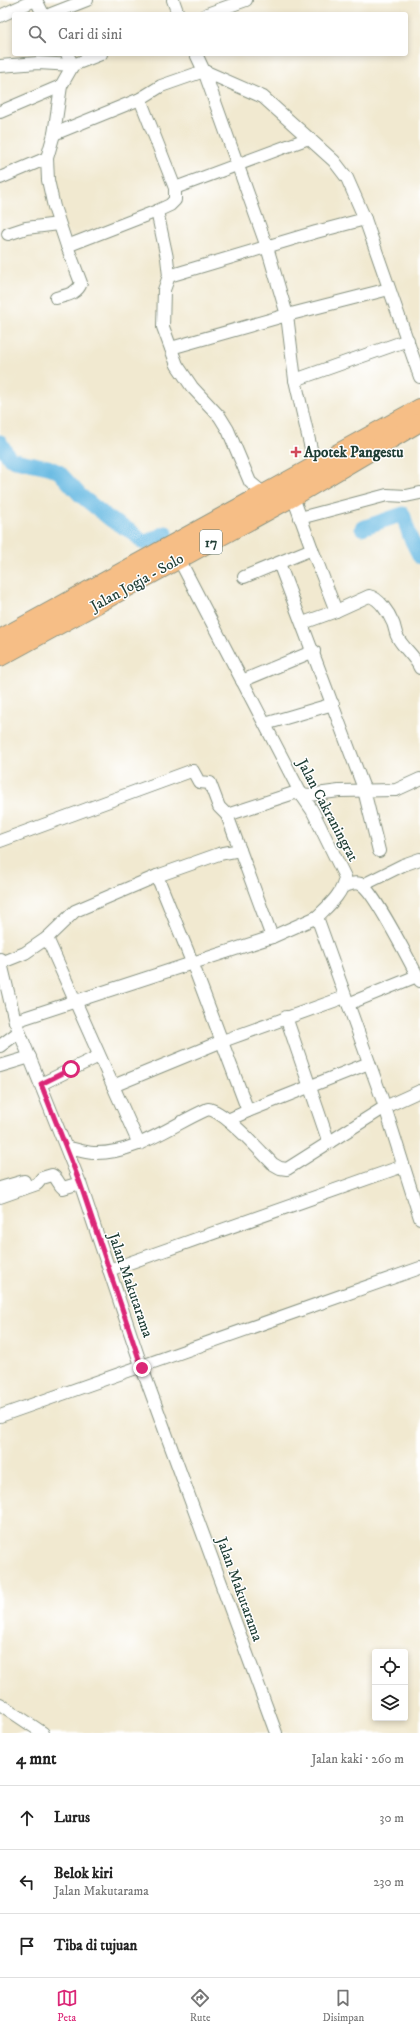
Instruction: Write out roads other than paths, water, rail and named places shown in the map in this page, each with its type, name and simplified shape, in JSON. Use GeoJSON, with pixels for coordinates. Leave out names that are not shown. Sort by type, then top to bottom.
{"type":"FeatureCollection","features":[{"type":"Feature","properties":{"kind":"highway","name":"Jalan Jogja - Solo"},"geometry":{"type":"LineString","coordinates":[[0,657],[179,559],[270,500],[315,466],[420,408]]}},
{"type":"Feature","properties":{"kind":"highway","name":"Jalan Jogja - Solo"},"geometry":{"type":"LineString","coordinates":[[0,639],[270,500],[293,497],[420,422]]}},
{"type":"Feature","properties":{"kind":"street"},"geometry":{"type":"LineString","coordinates":[[0,16],[36,0],[42,12]]}},
{"type":"Feature","properties":{"kind":"street"},"geometry":{"type":"LineString","coordinates":[[56,12],[87,0]]}},
{"type":"Feature","properties":{"kind":"street"},"geometry":{"type":"LineString","coordinates":[[173,0],[177,12]]}},
{"type":"Feature","properties":{"kind":"street"},"geometry":{"type":"LineString","coordinates":[[213,12],[246,0]]}},
{"type":"Feature","properties":{"kind":"street"},"geometry":{"type":"LineString","coordinates":[[67,56],[73,64]]}},
{"type":"Feature","properties":{"kind":"street"},"geometry":{"type":"LineString","coordinates":[[0,66],[26,63],[73,64],[95,56]]}},
{"type":"Feature","properties":{"kind":"street"},"geometry":{"type":"LineString","coordinates":[[197,56],[204,71],[267,247],[287,315],[295,380],[315,466]]}},
{"type":"Feature","properties":{"kind":"street"},"geometry":{"type":"LineString","coordinates":[[56,298],[74,292],[78,289],[81,283],[59,224],[48,180],[47,158],[54,134],[61,86],[73,64]]}},
{"type":"Feature","properties":{"kind":"street"},"geometry":{"type":"LineString","coordinates":[[54,134],[140,100],[161,86],[204,71],[263,97],[334,161],[347,178],[365,219],[420,377]]}},
{"type":"Feature","properties":{"kind":"street"},"geometry":{"type":"LineString","coordinates":[[0,112],[61,86]]}},
{"type":"Feature","properties":{"kind":"street"},"geometry":{"type":"LineString","coordinates":[[67,246],[156,211],[170,205],[175,200],[175,188],[140,100]]}},
{"type":"Feature","properties":{"kind":"street"},"geometry":{"type":"LineString","coordinates":[[175,188],[238,166],[309,138]]}},
{"type":"Feature","properties":{"kind":"street"},"geometry":{"type":"LineString","coordinates":[[0,178],[47,158]]}},
{"type":"Feature","properties":{"kind":"street"},"geometry":{"type":"LineString","coordinates":[[156,211],[167,258],[169,276],[164,290],[162,307],[163,327],[177,365],[192,387],[220,417],[228,430],[250,482],[270,500]]}},
{"type":"Feature","properties":{"kind":"street"},"geometry":{"type":"LineString","coordinates":[[169,276],[365,219]]}},
{"type":"Feature","properties":{"kind":"street"},"geometry":{"type":"LineString","coordinates":[[8,234],[26,228],[59,224]]}},
{"type":"Feature","properties":{"kind":"street"},"geometry":{"type":"LineString","coordinates":[[171,348],[287,315],[389,289]]}},
{"type":"Feature","properties":{"kind":"street"},"geometry":{"type":"LineString","coordinates":[[295,380],[408,340]]}},
{"type":"Feature","properties":{"kind":"street"},"geometry":{"type":"LineString","coordinates":[[300,518],[387,495],[406,496],[420,492]]}},
{"type":"Feature","properties":{"kind":"street"},"geometry":{"type":"LineString","coordinates":[[293,497],[336,611]]}},
{"type":"Feature","properties":{"kind":"street"},"geometry":{"type":"LineString","coordinates":[[244,577],[312,549]]}},
{"type":"Feature","properties":{"kind":"street","name":"Jalan Cakraningrat"},"geometry":{"type":"LineString","coordinates":[[179,559],[301,794],[312,810],[345,878],[344,886],[317,917]]}},
{"type":"Feature","properties":{"kind":"street"},"geometry":{"type":"LineString","coordinates":[[279,563],[314,651],[364,791],[379,851]]}},
{"type":"Feature","properties":{"kind":"street"},"geometry":{"type":"LineString","coordinates":[[303,623],[336,611],[369,596],[375,598],[393,623],[398,637],[414,657],[420,668]]}},
{"type":"Feature","properties":{"kind":"street"},"geometry":{"type":"LineString","coordinates":[[242,681],[314,651]]}},
{"type":"Feature","properties":{"kind":"street"},"geometry":{"type":"LineString","coordinates":[[265,724],[333,704]]}},
{"type":"Feature","properties":{"kind":"street"},"geometry":{"type":"LineString","coordinates":[[0,841],[193,771],[200,782],[210,783],[219,808],[227,815],[272,937]]}},
{"type":"Feature","properties":{"kind":"street"},"geometry":{"type":"LineString","coordinates":[[227,815],[294,793],[301,794],[396,790],[420,779]]}},
{"type":"Feature","properties":{"kind":"street"},"geometry":{"type":"LineString","coordinates":[[0,962],[25,953],[47,938],[75,912],[157,876],[219,854],[240,850]]}},
{"type":"Feature","properties":{"kind":"street"},"geometry":{"type":"LineString","coordinates":[[362,885],[403,865],[420,859]]}},
{"type":"Feature","properties":{"kind":"street"},"geometry":{"type":"LineString","coordinates":[[157,876],[192,962],[220,1042],[248,1111]]}},
{"type":"Feature","properties":{"kind":"street"},"geometry":{"type":"LineString","coordinates":[[113,1086],[220,1042],[286,1017],[418,978],[373,898],[362,885],[357,883],[344,886]]}},
{"type":"Feature","properties":{"kind":"street"},"geometry":{"type":"LineString","coordinates":[[15,1021],[74,1000],[272,937],[317,917],[385,1107],[420,1218]]}},
{"type":"Feature","properties":{"kind":"street"},"geometry":{"type":"LineString","coordinates":[[47,938],[139,1144]]}},
{"type":"Feature","properties":{"kind":"street","name":"Jalan Makutarama"},"geometry":{"type":"LineString","coordinates":[[0,962],[15,1021],[80,1183],[142,1368],[276,1733]]}},
{"type":"Feature","properties":{"kind":"street"},"geometry":{"type":"LineString","coordinates":[[286,1017],[311,1086],[329,1143]]}},
{"type":"Feature","properties":{"kind":"street"},"geometry":{"type":"LineString","coordinates":[[0,1046],[19,1032]]}},
{"type":"Feature","properties":{"kind":"street"},"geometry":{"type":"LineString","coordinates":[[0,1066],[30,1056]]}},
{"type":"Feature","properties":{"kind":"street"},"geometry":{"type":"LineString","coordinates":[[41,1084],[99,1056]]}},
{"type":"Feature","properties":{"kind":"street"},"geometry":{"type":"LineString","coordinates":[[228,1120],[368,1063]]}},
{"type":"Feature","properties":{"kind":"street"},"geometry":{"type":"LineString","coordinates":[[66,1147],[92,1153],[106,1153],[139,1144],[208,1108],[214,1110],[228,1120],[280,1168],[287,1169],[385,1107],[420,1091]]}},
{"type":"Feature","properties":{"kind":"street"},"geometry":{"type":"LineString","coordinates":[[109,1270],[403,1166]]}},
{"type":"Feature","properties":{"kind":"street"},"geometry":{"type":"LineString","coordinates":[[0,1197],[34,1177],[42,1178],[52,1174],[56,1176],[60,1186],[63,1188],[80,1183]]}},
{"type":"Feature","properties":{"kind":"street"},"geometry":{"type":"LineString","coordinates":[[0,1188],[16,1188]]}},
{"type":"Feature","properties":{"kind":"street"},"geometry":{"type":"LineString","coordinates":[[0,1416],[142,1368],[420,1268]]}},
{"type":"Feature","properties":{"kind":"street"},"geometry":{"type":"LineString","coordinates":[[0,1704],[43,1733]]}},
{"type":"Feature","properties":{"kind":"waterway"},"geometry":{"type":"LineString","coordinates":[[0,442],[10,459],[48,467],[59,472],[80,495],[111,520],[132,532],[144,543],[166,533]]}},
{"type":"Feature","properties":{"kind":"waterway"},"geometry":{"type":"LineString","coordinates":[[362,528],[403,514],[410,537],[420,557]]}},
{"type":"Feature","properties":{"kind":"place","name":"Apotek Pangestu"},"geometry":{"type":"Point","coordinates":[296,452]}}]}
